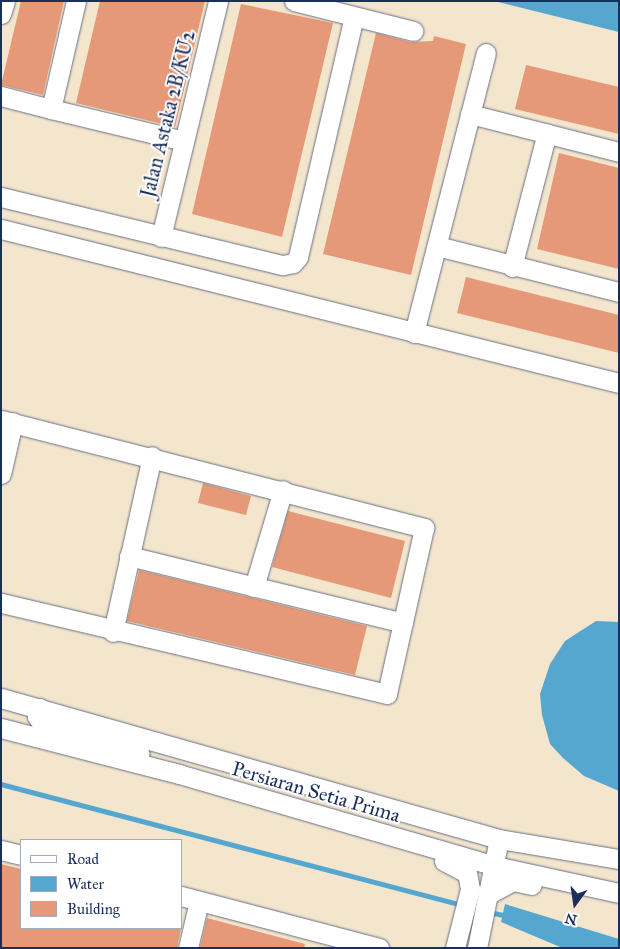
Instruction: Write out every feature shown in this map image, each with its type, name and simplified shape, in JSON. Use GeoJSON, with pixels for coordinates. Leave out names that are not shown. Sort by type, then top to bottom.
{"type":"FeatureCollection","features":[{"type":"Feature","properties":{"kind":"street"},"geometry":{"type":"LineString","coordinates":[[1,14],[4,1]]}},
{"type":"Feature","properties":{"kind":"street"},"geometry":{"type":"LineString","coordinates":[[51,109],[76,1]]}},
{"type":"Feature","properties":{"kind":"street","name":"Jalan Astaka 2B/KU2"},"geometry":{"type":"LineString","coordinates":[[161,237],[218,1]]}},
{"type":"Feature","properties":{"kind":"street"},"geometry":{"type":"LineString","coordinates":[[294,1],[413,31]]}},
{"type":"Feature","properties":{"kind":"street"},"geometry":{"type":"LineString","coordinates":[[1,197],[283,265],[296,260],[354,16]]}},
{"type":"Feature","properties":{"kind":"street"},"geometry":{"type":"LineString","coordinates":[[414,333],[486,53]]}},
{"type":"Feature","properties":{"kind":"street"},"geometry":{"type":"LineString","coordinates":[[1,96],[184,141]]}},
{"type":"Feature","properties":{"kind":"street"},"geometry":{"type":"LineString","coordinates":[[470,114],[619,152]]}},
{"type":"Feature","properties":{"kind":"street"},"geometry":{"type":"LineString","coordinates":[[512,267],[547,134]]}},
{"type":"Feature","properties":{"kind":"street"},"geometry":{"type":"LineString","coordinates":[[1,229],[619,383]]}},
{"type":"Feature","properties":{"kind":"street"},"geometry":{"type":"LineString","coordinates":[[437,246],[512,267],[619,292]]}},
{"type":"Feature","properties":{"kind":"street"},"geometry":{"type":"LineString","coordinates":[[1,474],[7,421],[152,456],[424,528],[387,694],[113,632],[1,603]]}},
{"type":"Feature","properties":{"kind":"street"},"geometry":{"type":"LineString","coordinates":[[113,632],[152,456]]}},
{"type":"Feature","properties":{"kind":"street"},"geometry":{"type":"LineString","coordinates":[[254,587],[283,490]]}},
{"type":"Feature","properties":{"kind":"street"},"geometry":{"type":"LineString","coordinates":[[130,556],[404,624]]}},
{"type":"Feature","properties":{"kind":"street","name":"Persiaran Setia Prima"},"geometry":{"type":"LineString","coordinates":[[1,698],[499,839],[619,859]]}},
{"type":"Feature","properties":{"kind":"street"},"geometry":{"type":"LineString","coordinates":[[40,708],[37,716],[42,724],[129,748],[179,774]]}},
{"type":"Feature","properties":{"kind":"street","name":"Persiaran Setia Prima"},"geometry":{"type":"LineString","coordinates":[[1,728],[179,774],[300,812],[495,866],[611,892]]}},
{"type":"Feature","properties":{"kind":"street"},"geometry":{"type":"LineString","coordinates":[[300,812],[334,832],[457,864],[467,873],[470,889],[456,943]]}},
{"type":"Feature","properties":{"kind":"street"},"geometry":{"type":"LineString","coordinates":[[478,946],[491,894],[499,839]]}},
{"type":"Feature","properties":{"kind":"street"},"geometry":{"type":"LineString","coordinates":[[1,850],[20,855]]}},
{"type":"Feature","properties":{"kind":"street"},"geometry":{"type":"LineString","coordinates":[[491,894],[512,881],[579,897],[611,892]]}},
{"type":"Feature","properties":{"kind":"street"},"geometry":{"type":"LineString","coordinates":[[188,948],[190,899],[379,948]]}},
{"type":"Feature","properties":{"kind":"water"},"geometry":{"type":"Polygon","coordinates":[[[494,1],[619,1],[619,32],[494,1]]]}},
{"type":"Feature","properties":{"kind":"water"},"geometry":{"type":"Polygon","coordinates":[[[596,621],[619,622],[619,791],[584,776],[563,758],[550,744],[542,715],[540,694],[550,664],[565,641],[596,621]]]}},
{"type":"Feature","properties":{"kind":"water"},"geometry":{"type":"Polygon","coordinates":[[[505,904],[619,939],[619,948],[560,947],[501,922],[505,904]]]}},
{"type":"Feature","properties":{"kind":"building"},"geometry":{"type":"Polygon","coordinates":[[[21,1],[64,1],[43,95],[1,85],[21,1]]]}},
{"type":"Feature","properties":{"kind":"building"},"geometry":{"type":"Polygon","coordinates":[[[100,1],[205,1],[175,127],[76,103],[100,1]]]}},
{"type":"Feature","properties":{"kind":"building"},"geometry":{"type":"Polygon","coordinates":[[[241,4],[333,23],[282,237],[192,214],[241,4]]]}},
{"type":"Feature","properties":{"kind":"building"},"geometry":{"type":"Polygon","coordinates":[[[376,33],[410,42],[433,41],[434,36],[466,44],[411,275],[323,254],[376,33]]]}},
{"type":"Feature","properties":{"kind":"building"},"geometry":{"type":"Polygon","coordinates":[[[526,65],[619,87],[619,134],[515,109],[526,65]]]}},
{"type":"Feature","properties":{"kind":"building"},"geometry":{"type":"Polygon","coordinates":[[[559,153],[619,168],[619,269],[537,249],[559,153]]]}},
{"type":"Feature","properties":{"kind":"building"},"geometry":{"type":"Polygon","coordinates":[[[466,277],[619,315],[619,353],[457,313],[466,277]]]}},
{"type":"Feature","properties":{"kind":"building"},"geometry":{"type":"Polygon","coordinates":[[[203,483],[251,496],[246,515],[198,503],[203,483]]]}},
{"type":"Feature","properties":{"kind":"building"},"geometry":{"type":"Polygon","coordinates":[[[288,511],[405,541],[391,598],[272,567],[288,511]]]}},
{"type":"Feature","properties":{"kind":"building"},"geometry":{"type":"Polygon","coordinates":[[[139,570],[367,626],[355,675],[127,621],[139,570]]]}},
{"type":"Feature","properties":{"kind":"building"},"geometry":{"type":"Polygon","coordinates":[[[1,864],[20,869],[20,929],[181,929],[177,948],[1,948],[1,864]]]}},
{"type":"Feature","properties":{"kind":"building"},"geometry":{"type":"Polygon","coordinates":[[[207,918],[305,944],[304,948],[200,948],[207,918]]]}},
{"type":"Feature","properties":{"kind":"waterway"},"geometry":{"type":"LineString","coordinates":[[1,784],[462,905]]}},
{"type":"Feature","properties":{"kind":"waterway"},"geometry":{"type":"LineString","coordinates":[[489,912],[503,915]]}}]}
